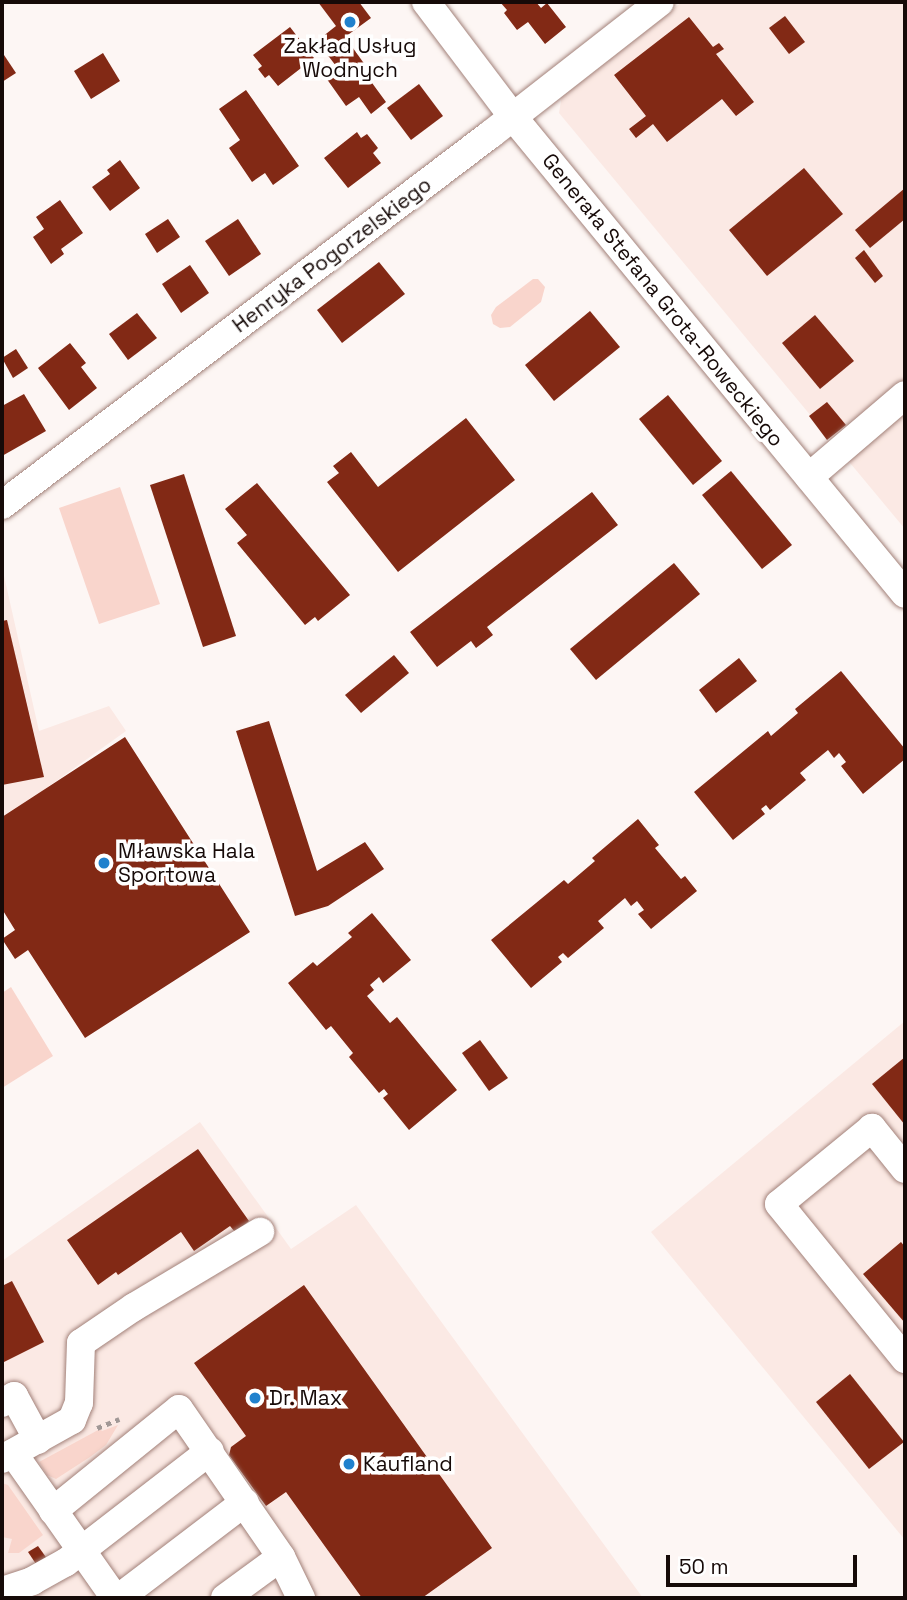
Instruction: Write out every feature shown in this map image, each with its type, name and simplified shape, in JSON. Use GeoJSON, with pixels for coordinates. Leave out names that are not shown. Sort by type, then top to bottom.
{"type":"FeatureCollection","features":[{"type":"Feature","properties":{"kind":"street","name":"Generała Stefana Grota-Roweckiego"},"geometry":{"type":"LineString","coordinates":[[426,2],[513,117],[905,594]]}},
{"type":"Feature","properties":{"kind":"street","name":"Henryka Pogorzelskiego"},"geometry":{"type":"LineString","coordinates":[[2,505],[660,2]]}},
{"type":"Feature","properties":{"kind":"street"},"geometry":{"type":"LineString","coordinates":[[809,477],[902,404]]}},
{"type":"Feature","properties":{"kind":"street"},"geometry":{"type":"LineString","coordinates":[[905,1169],[872,1128],[779,1204],[905,1359]]}},
{"type":"Feature","properties":{"kind":"street"},"geometry":{"type":"LineString","coordinates":[[245,1502],[117,1598],[53,1511],[7,1456],[72,1420],[79,1403],[82,1343],[134,1307],[260,1232]]}},
{"type":"Feature","properties":{"kind":"street"},"geometry":{"type":"LineString","coordinates":[[2,1403],[14,1396],[38,1440]]}},
{"type":"Feature","properties":{"kind":"street"},"geometry":{"type":"LineString","coordinates":[[53,1511],[179,1409],[281,1557],[302,1598]]}},
{"type":"Feature","properties":{"kind":"street"},"geometry":{"type":"LineString","coordinates":[[2,1591],[32,1581],[82,1551],[210,1451]]}},
{"type":"Feature","properties":{"kind":"street"},"geometry":{"type":"LineString","coordinates":[[225,1598],[281,1557]]}},
{"type":"Feature","properties":{"kind":"path"},"geometry":{"type":"LineString","coordinates":[[90,1431],[119,1419]]}},
{"type":"Feature","properties":{"kind":"shaded area"},"geometry":{"type":"Polygon","coordinates":[[[682,2],[905,2],[905,529],[559,113],[562,95],[682,2]]]}},
{"type":"Feature","properties":{"kind":"shaded area"},"geometry":{"type":"Polygon","coordinates":[[[533,279],[538,279],[545,287],[541,302],[510,327],[500,328],[493,324],[491,315],[496,307],[533,279]]]}},
{"type":"Feature","properties":{"kind":"shaded area"},"geometry":{"type":"Polygon","coordinates":[[[120,487],[160,604],[99,624],[59,508],[120,487]]]}},
{"type":"Feature","properties":{"kind":"shaded area"},"geometry":{"type":"Polygon","coordinates":[[[2,567],[39,731],[109,706],[126,731],[2,820],[2,567]]]}},
{"type":"Feature","properties":{"kind":"shaded area"},"geometry":{"type":"Polygon","coordinates":[[[11,987],[53,1056],[2,1088],[2,993],[11,987]]]}},
{"type":"Feature","properties":{"kind":"shaded area"},"geometry":{"type":"Polygon","coordinates":[[[905,1021],[905,1540],[651,1232],[905,1021]]]}},
{"type":"Feature","properties":{"kind":"shaded area"},"geometry":{"type":"Polygon","coordinates":[[[200,1122],[291,1249],[356,1205],[643,1598],[2,1598],[2,1261],[200,1122]]]}},
{"type":"Feature","properties":{"kind":"shaded area"},"geometry":{"type":"Polygon","coordinates":[[[118,1425],[106,1445],[56,1479],[47,1475],[39,1462],[100,1429],[102,1431],[118,1425]]]}},
{"type":"Feature","properties":{"kind":"shaded area"},"geometry":{"type":"Polygon","coordinates":[[[2,1483],[8,1485],[43,1535],[19,1553],[8,1553],[12,1539],[2,1537],[2,1483]]]}},
{"type":"Feature","properties":{"kind":"building"},"geometry":{"type":"Polygon","coordinates":[[[318,2],[359,2],[371,18],[345,37],[368,69],[364,72],[386,102],[371,114],[359,97],[346,106],[324,75],[336,66],[317,41],[336,26],[318,2]]]}},
{"type":"Feature","properties":{"kind":"building"},"geometry":{"type":"Polygon","coordinates":[[[500,2],[536,2],[541,8],[547,3],[566,27],[545,44],[528,22],[517,30],[504,13],[507,10],[500,2]]]}},
{"type":"Feature","properties":{"kind":"building"},"geometry":{"type":"Polygon","coordinates":[[[785,16],[805,42],[789,54],[769,28],[785,16]]]}},
{"type":"Feature","properties":{"kind":"building"},"geometry":{"type":"Polygon","coordinates":[[[689,17],[713,47],[719,43],[724,49],[716,54],[754,102],[736,116],[722,99],[667,142],[653,124],[636,138],[629,129],[646,116],[614,75],[689,17]]]}},
{"type":"Feature","properties":{"kind":"building"},"geometry":{"type":"Polygon","coordinates":[[[290,27],[314,58],[278,86],[269,75],[265,78],[258,69],[262,66],[253,55],[290,27]]]}},
{"type":"Feature","properties":{"kind":"building"},"geometry":{"type":"Polygon","coordinates":[[[2,52],[16,73],[2,82],[2,52]]]}},
{"type":"Feature","properties":{"kind":"building"},"geometry":{"type":"Polygon","coordinates":[[[103,53],[120,81],[91,99],[74,71],[103,53]]]}},
{"type":"Feature","properties":{"kind":"building"},"geometry":{"type":"Polygon","coordinates":[[[419,84],[443,116],[411,140],[387,108],[419,84]]]}},
{"type":"Feature","properties":{"kind":"building"},"geometry":{"type":"Polygon","coordinates":[[[246,90],[299,166],[273,185],[265,173],[252,182],[229,148],[240,140],[219,109],[246,90]]]}},
{"type":"Feature","properties":{"kind":"building"},"geometry":{"type":"Polygon","coordinates":[[[357,132],[361,138],[367,134],[378,148],[373,153],[381,163],[348,188],[324,158],[357,132]]]}},
{"type":"Feature","properties":{"kind":"building"},"geometry":{"type":"Polygon","coordinates":[[[120,160],[140,188],[110,211],[92,187],[110,174],[107,170],[120,160]]]}},
{"type":"Feature","properties":{"kind":"building"},"geometry":{"type":"Polygon","coordinates":[[[804,168],[843,214],[767,276],[729,230],[804,168]]]}},
{"type":"Feature","properties":{"kind":"building"},"geometry":{"type":"Polygon","coordinates":[[[905,188],[905,219],[870,248],[855,230],[905,188]]]}},
{"type":"Feature","properties":{"kind":"building"},"geometry":{"type":"Polygon","coordinates":[[[60,200],[83,233],[61,249],[64,254],[51,264],[33,237],[44,229],[36,217],[60,200]]]}},
{"type":"Feature","properties":{"kind":"building"},"geometry":{"type":"Polygon","coordinates":[[[168,219],[180,237],[157,253],[145,234],[168,219]]]}},
{"type":"Feature","properties":{"kind":"building"},"geometry":{"type":"Polygon","coordinates":[[[238,219],[261,254],[229,276],[205,241],[238,219]]]}},
{"type":"Feature","properties":{"kind":"building"},"geometry":{"type":"Polygon","coordinates":[[[864,250],[883,276],[875,283],[855,258],[864,250]]]}},
{"type":"Feature","properties":{"kind":"building"},"geometry":{"type":"Polygon","coordinates":[[[379,262],[405,294],[342,343],[317,310],[379,262]]]}},
{"type":"Feature","properties":{"kind":"building"},"geometry":{"type":"Polygon","coordinates":[[[190,265],[209,293],[181,313],[162,284],[190,265]]]}},
{"type":"Feature","properties":{"kind":"building"},"geometry":{"type":"Polygon","coordinates":[[[590,311],[620,347],[554,401],[525,365],[590,311]]]}},
{"type":"Feature","properties":{"kind":"building"},"geometry":{"type":"Polygon","coordinates":[[[137,313],[157,338],[128,360],[109,334],[137,313]]]}},
{"type":"Feature","properties":{"kind":"building"},"geometry":{"type":"Polygon","coordinates":[[[815,315],[854,361],[820,389],[782,343],[815,315]]]}},
{"type":"Feature","properties":{"kind":"building"},"geometry":{"type":"Polygon","coordinates":[[[70,343],[86,363],[81,367],[97,388],[69,410],[38,368],[70,343]]]}},
{"type":"Feature","properties":{"kind":"building"},"geometry":{"type":"Polygon","coordinates":[[[16,349],[28,368],[13,378],[2,358],[16,349]]]}},
{"type":"Feature","properties":{"kind":"building"},"geometry":{"type":"Polygon","coordinates":[[[24,394],[46,431],[2,456],[2,406],[24,394]]]}},
{"type":"Feature","properties":{"kind":"building"},"geometry":{"type":"Polygon","coordinates":[[[668,395],[722,461],[693,485],[639,419],[668,395]]]}},
{"type":"Feature","properties":{"kind":"building"},"geometry":{"type":"Polygon","coordinates":[[[827,402],[846,425],[827,440],[809,416],[827,402]]]}},
{"type":"Feature","properties":{"kind":"building"},"geometry":{"type":"Polygon","coordinates":[[[466,418],[515,480],[398,572],[327,482],[339,473],[333,466],[351,452],[378,487],[466,418]]]}},
{"type":"Feature","properties":{"kind":"building"},"geometry":{"type":"Polygon","coordinates":[[[731,471],[792,545],[762,569],[702,495],[731,471]]]}},
{"type":"Feature","properties":{"kind":"building"},"geometry":{"type":"Polygon","coordinates":[[[184,474],[236,636],[203,647],[150,485],[184,474]]]}},
{"type":"Feature","properties":{"kind":"building"},"geometry":{"type":"Polygon","coordinates":[[[257,483],[350,595],[318,621],[315,617],[305,625],[237,543],[247,535],[225,509],[257,483]]]}},
{"type":"Feature","properties":{"kind":"building"},"geometry":{"type":"Polygon","coordinates":[[[592,492],[618,525],[487,627],[493,635],[476,648],[471,641],[437,667],[410,632],[592,492]]]}},
{"type":"Feature","properties":{"kind":"building"},"geometry":{"type":"Polygon","coordinates":[[[674,563],[700,594],[596,680],[570,649],[674,563]]]}},
{"type":"Feature","properties":{"kind":"building"},"geometry":{"type":"Polygon","coordinates":[[[7,620],[44,777],[2,785],[2,621],[7,620]]]}},
{"type":"Feature","properties":{"kind":"building"},"geometry":{"type":"Polygon","coordinates":[[[394,655],[409,673],[361,713],[345,695],[394,655]]]}},
{"type":"Feature","properties":{"kind":"building"},"geometry":{"type":"Polygon","coordinates":[[[739,658],[757,681],[716,713],[699,690],[739,658]]]}},
{"type":"Feature","properties":{"kind":"building"},"geometry":{"type":"Polygon","coordinates":[[[841,671],[905,749],[905,759],[863,794],[841,766],[846,762],[839,753],[834,758],[828,750],[800,773],[806,780],[770,810],[766,805],[761,809],[765,814],[733,840],[694,792],[768,731],[771,736],[798,713],[795,709],[841,671]]]}},
{"type":"Feature","properties":{"kind":"building"},"geometry":{"type":"Polygon","coordinates":[[[269,721],[317,871],[365,842],[384,869],[328,906],[295,916],[236,731],[269,721]]]}},
{"type":"Feature","properties":{"kind":"building","name":"Mławska Hala Sportowa"},"geometry":{"type":"Polygon","coordinates":[[[125,737],[250,932],[85,1038],[28,950],[15,959],[2,939],[15,930],[2,909],[2,817],[125,737]]]}},
{"type":"Feature","properties":{"kind":"building"},"geometry":{"type":"Polygon","coordinates":[[[638,819],[659,845],[655,848],[681,879],[685,876],[697,891],[651,929],[638,914],[644,910],[637,901],[631,906],[625,898],[598,921],[604,928],[568,958],[563,953],[558,957],[562,962],[531,988],[491,940],[564,880],[568,884],[595,861],[592,858],[638,819]]]}},
{"type":"Feature","properties":{"kind":"building"},"geometry":{"type":"Polygon","coordinates":[[[372,913],[411,960],[383,983],[379,977],[370,985],[374,990],[367,996],[390,1023],[397,1017],[457,1090],[409,1130],[383,1098],[388,1094],[384,1089],[379,1093],[349,1057],[353,1053],[331,1026],[326,1030],[288,983],[313,962],[317,966],[352,937],[348,933],[372,913]]]}},
{"type":"Feature","properties":{"kind":"building"},"geometry":{"type":"Polygon","coordinates":[[[480,1040],[508,1078],[489,1091],[462,1053],[480,1040]]]}},
{"type":"Feature","properties":{"kind":"building"},"geometry":{"type":"Polygon","coordinates":[[[905,1057],[905,1125],[872,1084],[905,1057]]]}},
{"type":"Feature","properties":{"kind":"building"},"geometry":{"type":"Polygon","coordinates":[[[198,1149],[249,1221],[235,1232],[230,1226],[194,1251],[181,1232],[118,1275],[116,1272],[98,1285],[67,1240],[198,1149]]]}},
{"type":"Feature","properties":{"kind":"building"},"geometry":{"type":"Polygon","coordinates":[[[901,1242],[905,1247],[905,1323],[863,1274],[901,1242]]]}},
{"type":"Feature","properties":{"kind":"building"},"geometry":{"type":"Polygon","coordinates":[[[12,1281],[44,1342],[2,1363],[2,1286],[12,1281]]]}},
{"type":"Feature","properties":{"kind":"building","name":"Kaufland"},"geometry":{"type":"Polygon","coordinates":[[[304,1285],[492,1548],[422,1598],[362,1598],[286,1492],[266,1506],[229,1455],[231,1447],[246,1436],[194,1363],[304,1285]]]}},
{"type":"Feature","properties":{"kind":"building"},"geometry":{"type":"Polygon","coordinates":[[[850,1374],[904,1442],[869,1469],[816,1402],[850,1374]]]}},
{"type":"Feature","properties":{"kind":"building"},"geometry":{"type":"Polygon","coordinates":[[[38,1546],[48,1560],[38,1567],[28,1552],[38,1546]]]}},
{"type":"Feature","properties":{"kind":"place","name":"Zakład Usług Wodnych"},"geometry":{"type":"Point","coordinates":[350,22]}},
{"type":"Feature","properties":{"kind":"place","name":"Mławska Hala Sportowa"},"geometry":{"type":"Point","coordinates":[104,863]}},
{"type":"Feature","properties":{"kind":"place","name":"Dr. Max"},"geometry":{"type":"Point","coordinates":[255,1398]}},
{"type":"Feature","properties":{"kind":"place","name":"Kaufland"},"geometry":{"type":"Point","coordinates":[349,1464]}}]}
